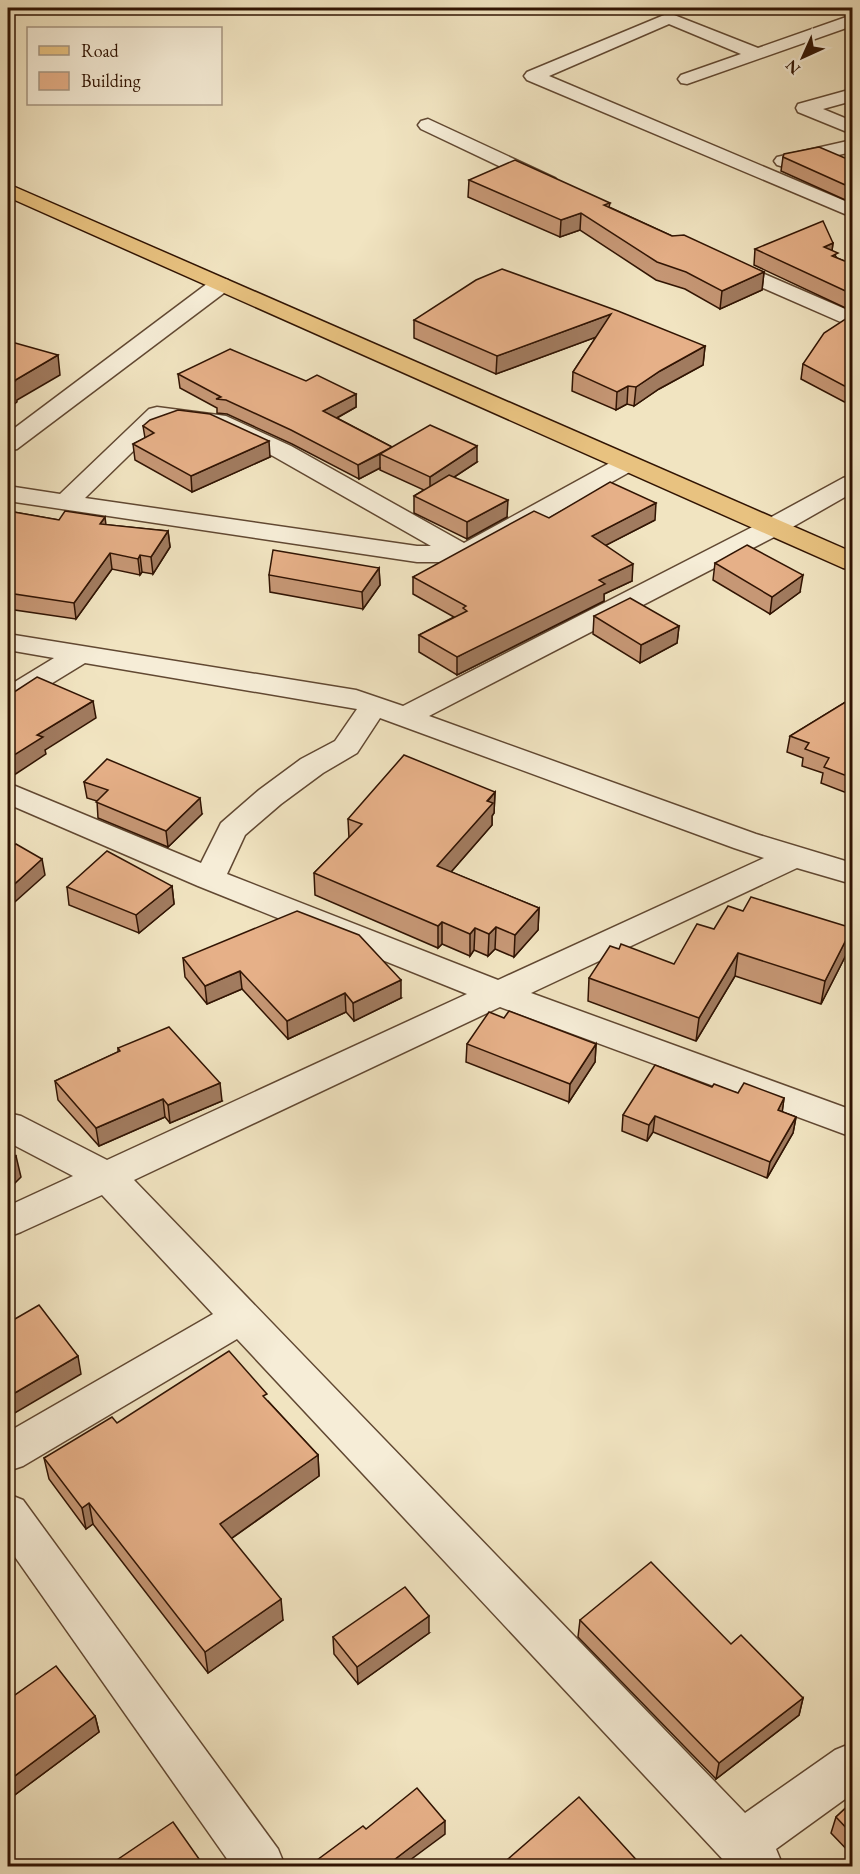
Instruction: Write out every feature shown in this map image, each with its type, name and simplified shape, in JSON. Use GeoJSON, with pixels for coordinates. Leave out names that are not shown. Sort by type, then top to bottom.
{"type":"FeatureCollection","features":[{"type":"Feature","properties":{"kind":"main road"},"geometry":{"type":"LineString","coordinates":[[8,190],[852,562]]}},
{"type":"Feature","properties":{"kind":"street"},"geometry":{"type":"LineString","coordinates":[[758,54],[669,18],[533,76],[852,210]]}},
{"type":"Feature","properties":{"kind":"street"},"geometry":{"type":"LineString","coordinates":[[687,79],[852,20]]}},
{"type":"Feature","properties":{"kind":"street"},"geometry":{"type":"LineString","coordinates":[[852,94],[805,108],[852,128]]}},
{"type":"Feature","properties":{"kind":"street"},"geometry":{"type":"LineString","coordinates":[[428,125],[568,191]]}},
{"type":"Feature","properties":{"kind":"street"},"geometry":{"type":"LineString","coordinates":[[749,168],[852,146]]}},
{"type":"Feature","properties":{"kind":"street"},"geometry":{"type":"LineString","coordinates":[[707,254],[852,320]]}},
{"type":"Feature","properties":{"kind":"street"},"geometry":{"type":"LineString","coordinates":[[8,444],[220,285]]}},
{"type":"Feature","properties":{"kind":"street"},"geometry":{"type":"LineString","coordinates":[[64,503],[157,414],[217,421],[282,452],[463,554]]}},
{"type":"Feature","properties":{"kind":"street"},"geometry":{"type":"LineString","coordinates":[[8,494],[417,554],[463,554],[626,464]]}},
{"type":"Feature","properties":{"kind":"street"},"geometry":{"type":"LineString","coordinates":[[404,717],[773,527],[852,483]]}},
{"type":"Feature","properties":{"kind":"street"},"geometry":{"type":"LineString","coordinates":[[8,642],[356,699],[745,842],[852,874]]}},
{"type":"Feature","properties":{"kind":"street"},"geometry":{"type":"LineString","coordinates":[[8,698],[80,654]]}},
{"type":"Feature","properties":{"kind":"street"},"geometry":{"type":"LineString","coordinates":[[209,879],[232,830],[295,778],[346,747],[374,705]]}},
{"type":"Feature","properties":{"kind":"street"},"geometry":{"type":"LineString","coordinates":[[8,793],[209,879],[500,994],[852,1124]]}},
{"type":"Feature","properties":{"kind":"street"},"geometry":{"type":"LineString","coordinates":[[8,1222],[795,856]]}},
{"type":"Feature","properties":{"kind":"street"},"geometry":{"type":"LineString","coordinates":[[8,1126],[108,1177],[750,1855],[852,1766]]}},
{"type":"Feature","properties":{"kind":"street"},"geometry":{"type":"LineString","coordinates":[[8,1453],[241,1317]]}},
{"type":"Feature","properties":{"kind":"street"},"geometry":{"type":"LineString","coordinates":[[8,1513],[261,1866]]}},
{"type":"Feature","properties":{"kind":"building"},"geometry":{"type":"Polygon","coordinates":[[[819,147],[852,161],[852,188],[783,157],[784,154],[819,147]]]}},
{"type":"Feature","properties":{"kind":"building"},"geometry":{"type":"Polygon","coordinates":[[[515,160],[610,203],[604,205],[672,236],[684,235],[764,272],[722,291],[686,272],[657,262],[581,213],[561,220],[469,180],[515,160]]]}},
{"type":"Feature","properties":{"kind":"building"},"geometry":{"type":"Polygon","coordinates":[[[823,221],[833,243],[824,247],[838,253],[832,256],[852,264],[852,294],[755,249],[823,221]]]}},
{"type":"Feature","properties":{"kind":"building"},"geometry":{"type":"Polygon","coordinates":[[[502,269],[618,311],[705,346],[636,387],[628,386],[617,392],[573,372],[611,314],[497,356],[414,320],[476,280],[502,269]]]}},
{"type":"Feature","properties":{"kind":"building"},"geometry":{"type":"Polygon","coordinates":[[[850,316],[852,317],[852,390],[803,364],[824,333],[850,316]]]}},
{"type":"Feature","properties":{"kind":"building"},"geometry":{"type":"Polygon","coordinates":[[[8,341],[58,355],[8,386],[8,341]]]}},
{"type":"Feature","properties":{"kind":"building"},"geometry":{"type":"Polygon","coordinates":[[[230,349],[306,381],[317,375],[356,394],[323,411],[392,447],[358,465],[291,430],[226,400],[216,399],[221,397],[178,374],[230,349]]]}},
{"type":"Feature","properties":{"kind":"building"},"geometry":{"type":"Polygon","coordinates":[[[178,410],[210,414],[269,441],[191,476],[133,444],[154,433],[143,426],[150,420],[178,410]]]}},
{"type":"Feature","properties":{"kind":"building"},"geometry":{"type":"Polygon","coordinates":[[[430,425],[477,446],[430,477],[380,454],[430,425]]]}},
{"type":"Feature","properties":{"kind":"building"},"geometry":{"type":"Polygon","coordinates":[[[449,475],[508,500],[467,522],[414,496],[449,475]]]}},
{"type":"Feature","properties":{"kind":"building"},"geometry":{"type":"Polygon","coordinates":[[[610,482],[656,503],[592,536],[633,564],[599,580],[605,584],[457,657],[419,635],[467,611],[463,608],[466,606],[413,577],[534,511],[549,518],[610,482]]]}},
{"type":"Feature","properties":{"kind":"building"},"geometry":{"type":"Polygon","coordinates":[[[8,511],[59,520],[65,511],[105,517],[100,524],[168,531],[151,557],[140,555],[138,559],[110,553],[74,603],[8,593],[8,511]]]}},
{"type":"Feature","properties":{"kind":"building"},"geometry":{"type":"Polygon","coordinates":[[[747,545],[803,575],[772,597],[715,563],[747,545]]]}},
{"type":"Feature","properties":{"kind":"building"},"geometry":{"type":"Polygon","coordinates":[[[273,550],[379,568],[362,592],[269,575],[273,550]]]}},
{"type":"Feature","properties":{"kind":"building"},"geometry":{"type":"Polygon","coordinates":[[[630,598],[679,626],[641,645],[594,616],[630,598]]]}},
{"type":"Feature","properties":{"kind":"building"},"geometry":{"type":"Polygon","coordinates":[[[37,677],[93,701],[37,735],[43,737],[8,759],[8,696],[37,677]]]}},
{"type":"Feature","properties":{"kind":"building"},"geometry":{"type":"Polygon","coordinates":[[[852,698],[852,778],[824,767],[829,758],[805,749],[809,743],[790,736],[852,698]]]}},
{"type":"Feature","properties":{"kind":"building"},"geometry":{"type":"Polygon","coordinates":[[[404,755],[495,792],[487,801],[493,803],[437,866],[539,908],[515,935],[496,927],[489,934],[475,928],[470,934],[442,922],[438,926],[314,873],[362,824],[348,819],[404,755]]]}},
{"type":"Feature","properties":{"kind":"building"},"geometry":{"type":"Polygon","coordinates":[[[107,759],[200,798],[166,831],[96,802],[108,790],[84,782],[107,759]]]}},
{"type":"Feature","properties":{"kind":"building"},"geometry":{"type":"Polygon","coordinates":[[[16,844],[42,859],[8,890],[8,846],[11,848],[16,844]]]}},
{"type":"Feature","properties":{"kind":"building"},"geometry":{"type":"Polygon","coordinates":[[[107,851],[172,886],[136,915],[67,887],[107,851]]]}},
{"type":"Feature","properties":{"kind":"building"},"geometry":{"type":"Polygon","coordinates":[[[751,897],[852,928],[825,981],[738,953],[699,1018],[589,978],[610,946],[619,949],[621,944],[674,964],[697,924],[714,929],[728,906],[743,911],[751,897]]]}},
{"type":"Feature","properties":{"kind":"building"},"geometry":{"type":"Polygon","coordinates":[[[297,911],[359,935],[401,980],[353,1003],[345,993],[287,1021],[240,971],[205,986],[183,958],[297,911]]]}},
{"type":"Feature","properties":{"kind":"building"},"geometry":{"type":"Polygon","coordinates":[[[509,1011],[596,1044],[570,1084],[467,1044],[489,1012],[504,1018],[509,1011]]]}},
{"type":"Feature","properties":{"kind":"building"},"geometry":{"type":"Polygon","coordinates":[[[169,1027],[220,1083],[168,1105],[163,1099],[96,1128],[55,1081],[120,1051],[118,1048],[169,1027]]]}},
{"type":"Feature","properties":{"kind":"building"},"geometry":{"type":"Polygon","coordinates":[[[655,1065],[712,1087],[714,1084],[738,1093],[744,1083],[784,1098],[778,1110],[796,1117],[770,1162],[655,1116],[649,1125],[623,1115],[655,1065]]]}},
{"type":"Feature","properties":{"kind":"building"},"geometry":{"type":"Polygon","coordinates":[[[8,1151],[16,1156],[8,1165],[8,1151]]]}},
{"type":"Feature","properties":{"kind":"building"},"geometry":{"type":"Polygon","coordinates":[[[39,1305],[78,1356],[8,1397],[8,1323],[39,1305]]]}},
{"type":"Feature","properties":{"kind":"building"},"geometry":{"type":"Polygon","coordinates":[[[229,1351],[267,1394],[263,1396],[318,1455],[220,1524],[281,1599],[205,1652],[89,1503],[82,1508],[44,1458],[112,1417],[117,1423],[229,1351]]]}},
{"type":"Feature","properties":{"kind":"building"},"geometry":{"type":"Polygon","coordinates":[[[651,1562],[731,1644],[741,1635],[803,1698],[719,1763],[580,1620],[651,1562]]]}},
{"type":"Feature","properties":{"kind":"building"},"geometry":{"type":"Polygon","coordinates":[[[405,1587],[429,1616],[357,1667],[333,1637],[405,1587]]]}},
{"type":"Feature","properties":{"kind":"building"},"geometry":{"type":"Polygon","coordinates":[[[56,1666],[95,1716],[8,1781],[8,1700],[56,1666]]]}},
{"type":"Feature","properties":{"kind":"building"},"geometry":{"type":"Polygon","coordinates":[[[417,1788],[445,1821],[386,1866],[309,1866],[363,1826],[366,1829],[417,1788]]]}},
{"type":"Feature","properties":{"kind":"building"},"geometry":{"type":"Polygon","coordinates":[[[579,1797],[642,1866],[500,1866],[579,1797]]]}},
{"type":"Feature","properties":{"kind":"building"},"geometry":{"type":"Polygon","coordinates":[[[852,1802],[852,1834],[836,1817],[852,1802]]]}},
{"type":"Feature","properties":{"kind":"building"},"geometry":{"type":"Polygon","coordinates":[[[173,1822],[204,1866],[108,1866],[173,1822]]]}}]}
